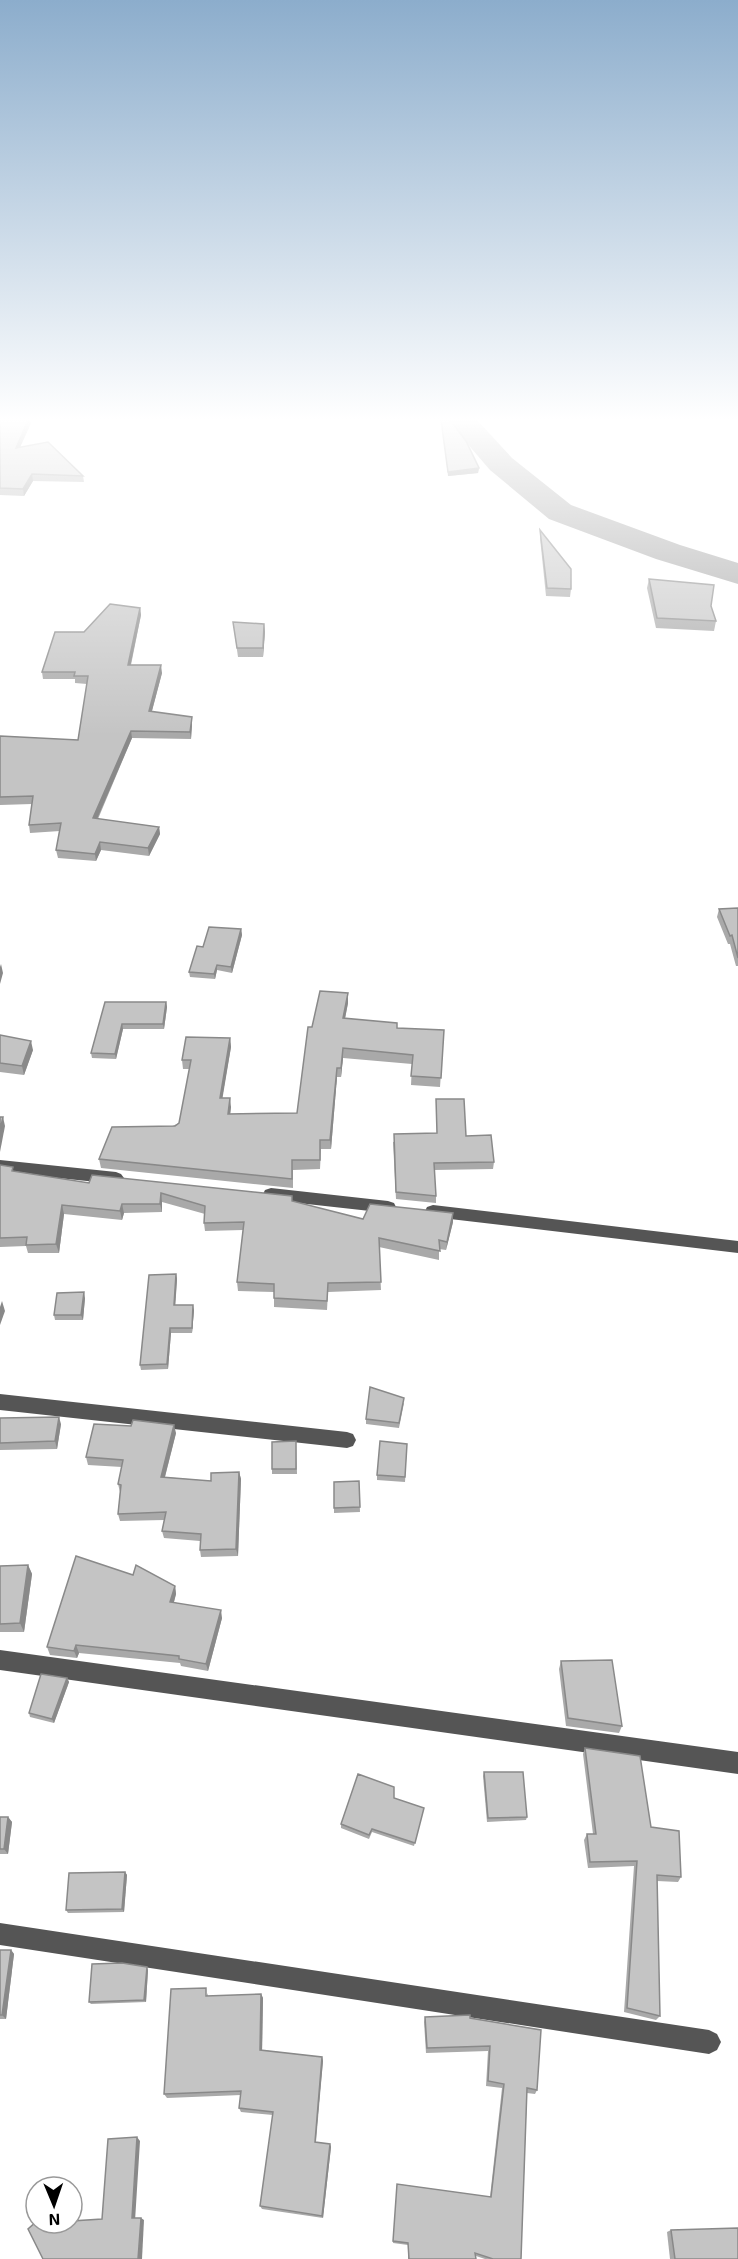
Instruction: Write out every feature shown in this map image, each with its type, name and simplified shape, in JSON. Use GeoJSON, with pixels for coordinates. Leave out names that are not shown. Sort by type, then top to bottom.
{"type":"FeatureCollection","features":[{"type":"Feature","properties":{"kind":"street"},"geometry":{"type":"LineString","coordinates":[[0,1166],[127,1179]]}},
{"type":"Feature","properties":{"kind":"street"},"geometry":{"type":"LineString","coordinates":[[257,1193],[399,1208]]}},
{"type":"Feature","properties":{"kind":"street"},"geometry":{"type":"LineString","coordinates":[[423,1210],[738,1247]]}},
{"type":"Feature","properties":{"kind":"street"},"geometry":{"type":"LineString","coordinates":[[0,1402],[347,1440]]}},
{"type":"Feature","properties":{"kind":"street"},"geometry":{"type":"LineString","coordinates":[[0,1660],[738,1763]]}},
{"type":"Feature","properties":{"kind":"street"},"geometry":{"type":"LineString","coordinates":[[0,1934],[709,2042]]}},
{"type":"Feature","properties":{"kind":"building"},"geometry":{"type":"Polygon","coordinates":[[[540,530],[571,569],[571,589],[547,588],[540,530]]]}},
{"type":"Feature","properties":{"kind":"building"},"geometry":{"type":"Polygon","coordinates":[[[649,579],[714,585],[711,606],[716,621],[657,618],[649,579]]]}},
{"type":"Feature","properties":{"kind":"building"},"geometry":{"type":"Polygon","coordinates":[[[110,604],[140,608],[128,665],[161,665],[149,711],[192,717],[190,732],[131,731],[93,818],[159,827],[148,848],[100,842],[95,854],[56,850],[61,823],[29,825],[33,796],[0,797],[0,736],[78,740],[88,676],[74,676],[75,672],[42,672],[55,632],[84,632],[110,604]]]}},
{"type":"Feature","properties":{"kind":"building"},"geometry":{"type":"Polygon","coordinates":[[[233,622],[264,624],[263,648],[237,648],[233,622]]]}},
{"type":"Feature","properties":{"kind":"building"},"geometry":{"type":"Polygon","coordinates":[[[738,908],[738,958],[732,935],[730,936],[719,909],[738,908]]]}},
{"type":"Feature","properties":{"kind":"building"},"geometry":{"type":"Polygon","coordinates":[[[209,927],[241,929],[231,967],[217,965],[214,974],[189,972],[197,946],[203,947],[209,927]]]}},
{"type":"Feature","properties":{"kind":"building"},"geometry":{"type":"Polygon","coordinates":[[[320,991],[348,993],[343,1018],[397,1023],[397,1028],[444,1030],[441,1078],[411,1076],[413,1055],[343,1048],[341,1068],[337,1068],[330,1140],[320,1140],[320,1160],[292,1160],[292,1179],[99,1159],[112,1127],[175,1126],[179,1123],[191,1060],[182,1060],[186,1037],[230,1038],[220,1098],[230,1098],[228,1114],[297,1113],[308,1027],[312,1027],[320,991]]]}},
{"type":"Feature","properties":{"kind":"building"},"geometry":{"type":"Polygon","coordinates":[[[105,1002],[166,1002],[163,1024],[122,1024],[115,1054],[91,1053],[105,1002]]]}},
{"type":"Feature","properties":{"kind":"building"},"geometry":{"type":"Polygon","coordinates":[[[0,1035],[31,1041],[22,1066],[0,1063],[0,1035]]]}},
{"type":"Feature","properties":{"kind":"building"},"geometry":{"type":"Polygon","coordinates":[[[436,1099],[464,1099],[466,1136],[491,1135],[494,1162],[434,1163],[436,1196],[396,1192],[394,1134],[437,1133],[436,1099]]]}},
{"type":"Feature","properties":{"kind":"building"},"geometry":{"type":"Polygon","coordinates":[[[0,1165],[13,1167],[12,1171],[89,1183],[92,1175],[292,1196],[292,1201],[363,1219],[370,1204],[453,1213],[447,1242],[439,1240],[440,1251],[379,1238],[381,1282],[328,1283],[327,1301],[274,1298],[274,1284],[237,1282],[244,1222],[204,1223],[205,1206],[161,1193],[160,1204],[122,1204],[120,1211],[62,1205],[56,1244],[26,1245],[27,1237],[0,1238],[0,1165]]]}},
{"type":"Feature","properties":{"kind":"building"},"geometry":{"type":"Polygon","coordinates":[[[176,1274],[174,1305],[193,1305],[192,1328],[170,1328],[167,1364],[140,1365],[149,1275],[176,1274]]]}},
{"type":"Feature","properties":{"kind":"building"},"geometry":{"type":"Polygon","coordinates":[[[84,1292],[81,1315],[54,1315],[57,1293],[84,1292]]]}},
{"type":"Feature","properties":{"kind":"building"},"geometry":{"type":"Polygon","coordinates":[[[370,1387],[404,1398],[399,1423],[366,1419],[370,1387]]]}},
{"type":"Feature","properties":{"kind":"building"},"geometry":{"type":"Polygon","coordinates":[[[59,1417],[55,1441],[0,1443],[0,1418],[59,1417]]]}},
{"type":"Feature","properties":{"kind":"building"},"geometry":{"type":"Polygon","coordinates":[[[133,1420],[174,1425],[161,1477],[211,1481],[211,1473],[239,1472],[236,1549],[200,1550],[201,1534],[162,1531],[166,1512],[118,1514],[121,1485],[118,1484],[123,1460],[86,1457],[94,1424],[131,1426],[133,1420]]]}},
{"type":"Feature","properties":{"kind":"building"},"geometry":{"type":"Polygon","coordinates":[[[296,1441],[296,1469],[272,1469],[272,1442],[296,1441]]]}},
{"type":"Feature","properties":{"kind":"building"},"geometry":{"type":"Polygon","coordinates":[[[380,1441],[407,1444],[405,1477],[377,1475],[380,1441]]]}},
{"type":"Feature","properties":{"kind":"building"},"geometry":{"type":"Polygon","coordinates":[[[359,1481],[360,1507],[334,1508],[334,1482],[359,1481]]]}},
{"type":"Feature","properties":{"kind":"building"},"geometry":{"type":"Polygon","coordinates":[[[76,1556],[133,1575],[136,1565],[175,1586],[170,1602],[221,1610],[206,1664],[179,1659],[179,1656],[76,1645],[74,1651],[47,1647],[76,1556]]]}},
{"type":"Feature","properties":{"kind":"building"},"geometry":{"type":"Polygon","coordinates":[[[28,1565],[20,1623],[0,1624],[0,1566],[28,1565]]]}},
{"type":"Feature","properties":{"kind":"building"},"geometry":{"type":"Polygon","coordinates":[[[612,1660],[622,1726],[568,1718],[561,1661],[612,1660]]]}},
{"type":"Feature","properties":{"kind":"building"},"geometry":{"type":"Polygon","coordinates":[[[41,1674],[67,1678],[52,1719],[29,1713],[41,1674]]]}},
{"type":"Feature","properties":{"kind":"building"},"geometry":{"type":"Polygon","coordinates":[[[585,1748],[640,1756],[651,1827],[679,1831],[681,1877],[657,1875],[660,2016],[627,2008],[637,1861],[590,1862],[587,1834],[596,1834],[585,1748]]]}},
{"type":"Feature","properties":{"kind":"building"},"geometry":{"type":"Polygon","coordinates":[[[484,1772],[523,1772],[527,1817],[488,1818],[484,1772]]]}},
{"type":"Feature","properties":{"kind":"building"},"geometry":{"type":"Polygon","coordinates":[[[358,1774],[394,1787],[394,1798],[424,1808],[415,1843],[372,1829],[369,1835],[341,1824],[358,1774]]]}},
{"type":"Feature","properties":{"kind":"building"},"geometry":{"type":"Polygon","coordinates":[[[0,1817],[8,1817],[4,1849],[0,1849],[0,1817]]]}},
{"type":"Feature","properties":{"kind":"building"},"geometry":{"type":"Polygon","coordinates":[[[125,1872],[122,1909],[66,1910],[69,1873],[125,1872]]]}},
{"type":"Feature","properties":{"kind":"building"},"geometry":{"type":"Polygon","coordinates":[[[0,1950],[11,1950],[2,2015],[0,2015],[0,1950]]]}},
{"type":"Feature","properties":{"kind":"building"},"geometry":{"type":"Polygon","coordinates":[[[122,1963],[147,1967],[144,2000],[89,2002],[92,1964],[122,1963]]]}},
{"type":"Feature","properties":{"kind":"building"},"geometry":{"type":"Polygon","coordinates":[[[206,1988],[206,1996],[261,1994],[260,2050],[322,2057],[315,2142],[330,2144],[322,2216],[260,2206],[273,2112],[239,2108],[241,2091],[164,2094],[171,1989],[206,1988]]]}},
{"type":"Feature","properties":{"kind":"building"},"geometry":{"type":"Polygon","coordinates":[[[470,2015],[470,2018],[541,2030],[537,2090],[527,2088],[521,2259],[493,2259],[475,2253],[476,2259],[409,2259],[408,2243],[393,2241],[397,2184],[491,2197],[504,2084],[488,2081],[490,2046],[427,2048],[425,2017],[470,2015]]]}},
{"type":"Feature","properties":{"kind":"building"},"geometry":{"type":"Polygon","coordinates":[[[137,2137],[132,2218],[141,2218],[138,2259],[43,2259],[31,2235],[84,2235],[84,2220],[102,2219],[108,2139],[137,2137]]]}},
{"type":"Feature","properties":{"kind":"building"},"geometry":{"type":"Polygon","coordinates":[[[738,2228],[738,2259],[675,2259],[671,2230],[738,2228]]]}},
{"type":"Feature","properties":{"kind":"waterway"},"geometry":{"type":"LineString","coordinates":[[596,525],[668,552],[738,574]]}}]}
